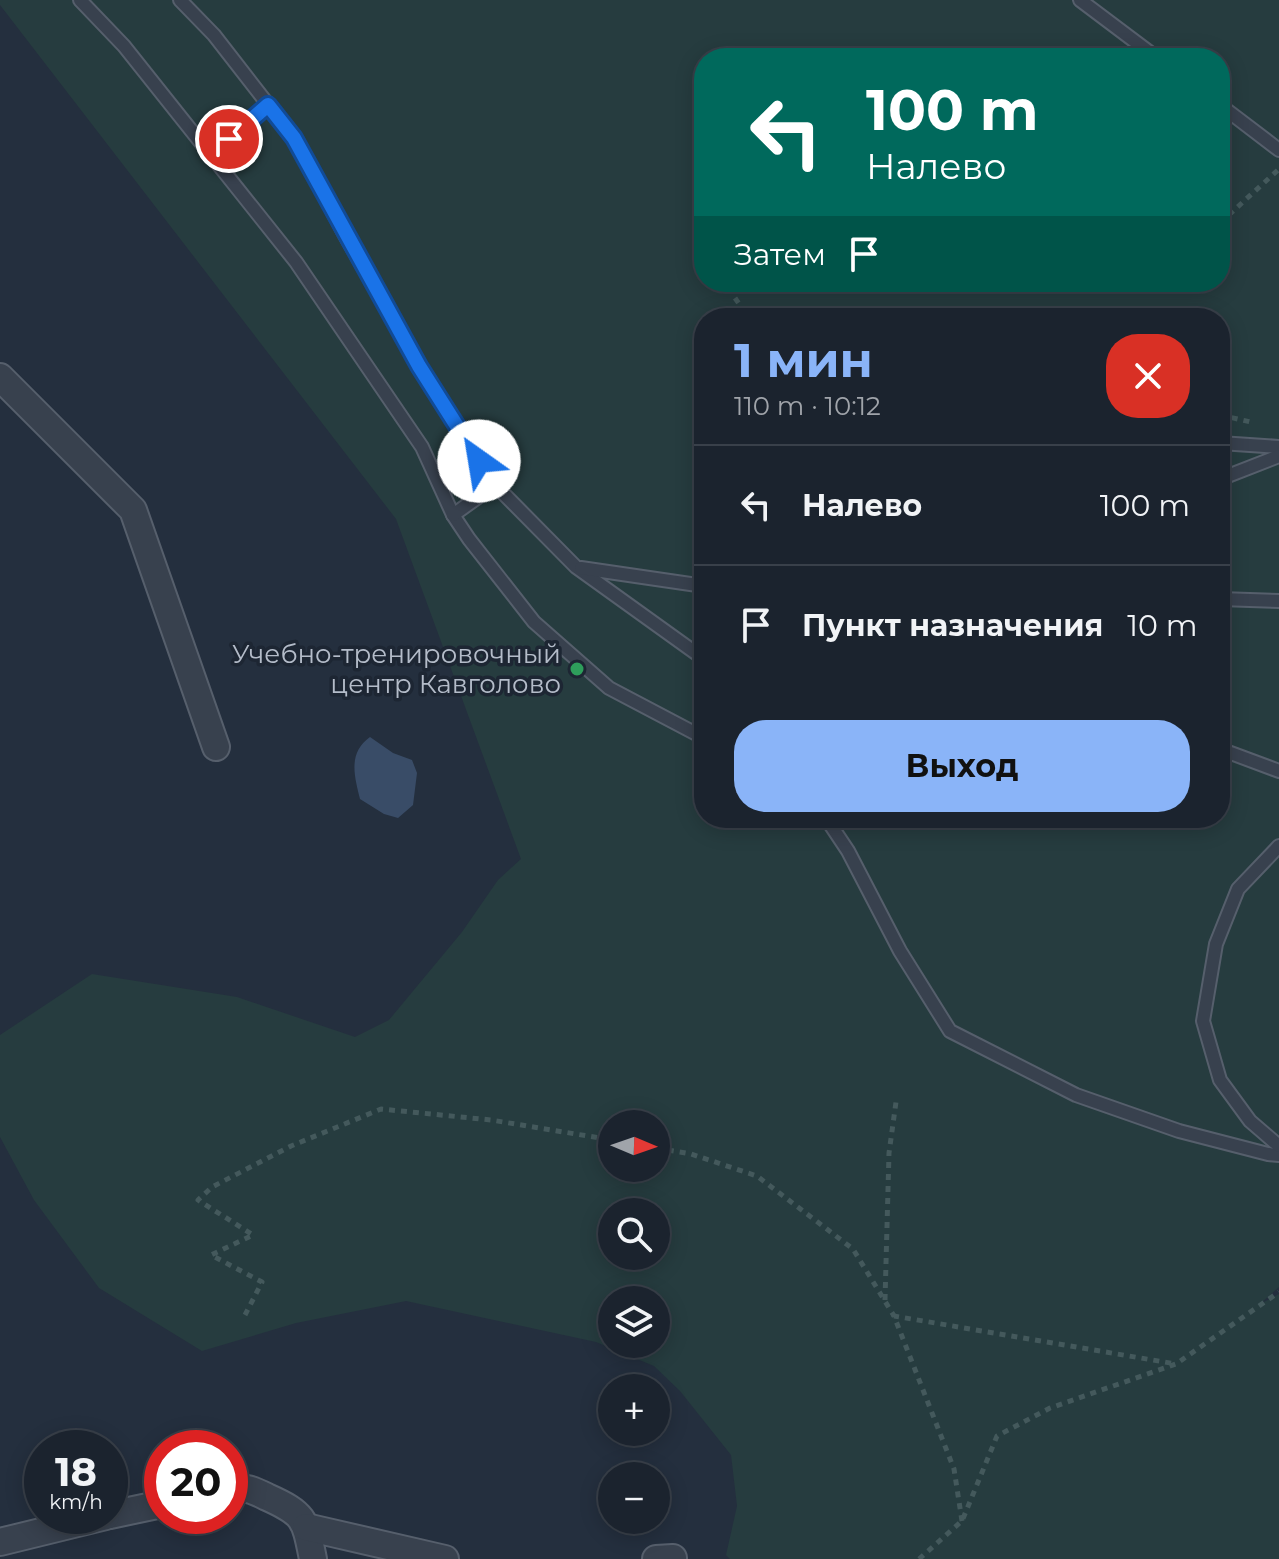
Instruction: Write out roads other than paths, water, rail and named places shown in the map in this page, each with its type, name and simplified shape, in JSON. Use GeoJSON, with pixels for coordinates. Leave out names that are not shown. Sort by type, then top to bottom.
{"type":"FeatureCollection","features":[{"type":"Feature","properties":{"kind":"street"},"geometry":{"type":"LineString","coordinates":[[0,377],[133,510],[216,747]]}},
{"type":"Feature","properties":{"kind":"street"},"geometry":{"type":"LineString","coordinates":[[248,1488],[295,1509],[306,1527],[313,1559]]}},
{"type":"Feature","properties":{"kind":"street"},"geometry":{"type":"LineString","coordinates":[[306,1527],[445,1559]]}},
{"type":"Feature","properties":{"kind":"street"},"geometry":{"type":"LineString","coordinates":[[0,1542],[33,1534]]}},
{"type":"Feature","properties":{"kind":"lane"},"geometry":{"type":"LineString","coordinates":[[80,0],[124,46],[296,262],[422,447],[453,515],[534,622],[609,688],[694,733]]}},
{"type":"Feature","properties":{"kind":"lane"},"geometry":{"type":"LineString","coordinates":[[180,0],[214,35],[294,138],[419,366],[495,485],[576,567],[694,652]]}},
{"type":"Feature","properties":{"kind":"lane"},"geometry":{"type":"LineString","coordinates":[[1080,0],[1144,48]]}},
{"type":"Feature","properties":{"kind":"lane"},"geometry":{"type":"LineString","coordinates":[[210,156],[268,105]]}},
{"type":"Feature","properties":{"kind":"lane"},"geometry":{"type":"LineString","coordinates":[[1230,113],[1279,150]]}},
{"type":"Feature","properties":{"kind":"lane"},"geometry":{"type":"LineString","coordinates":[[1230,444],[1279,447]]}},
{"type":"Feature","properties":{"kind":"lane"},"geometry":{"type":"LineString","coordinates":[[1230,475],[1279,456]]}},
{"type":"Feature","properties":{"kind":"lane"},"geometry":{"type":"LineString","coordinates":[[453,515],[495,485]]}},
{"type":"Feature","properties":{"kind":"lane"},"geometry":{"type":"LineString","coordinates":[[576,567],[694,585]]}},
{"type":"Feature","properties":{"kind":"lane"},"geometry":{"type":"LineString","coordinates":[[1230,599],[1279,601]]}},
{"type":"Feature","properties":{"kind":"lane"},"geometry":{"type":"LineString","coordinates":[[1230,753],[1279,771]]}},
{"type":"Feature","properties":{"kind":"lane"},"geometry":{"type":"LineString","coordinates":[[833,828],[848,851],[900,951],[950,1031],[1076,1095],[1179,1131],[1279,1155]]}},
{"type":"Feature","properties":{"kind":"lane"},"geometry":{"type":"LineString","coordinates":[[1279,846],[1238,889],[1216,944],[1203,1021],[1220,1080],[1250,1121],[1279,1146]]}},
{"type":"Feature","properties":{"kind":"water"},"geometry":{"type":"Polygon","coordinates":[[[370,737],[393,753],[412,760],[417,773],[413,805],[398,818],[384,814],[360,799],[354,765],[358,750],[370,737]]]}},
{"type":"Feature","properties":{"kind":"place","name":"Учебно-тренировочный центр Кавголово"},"geometry":{"type":"Point","coordinates":[577,669]}}]}
